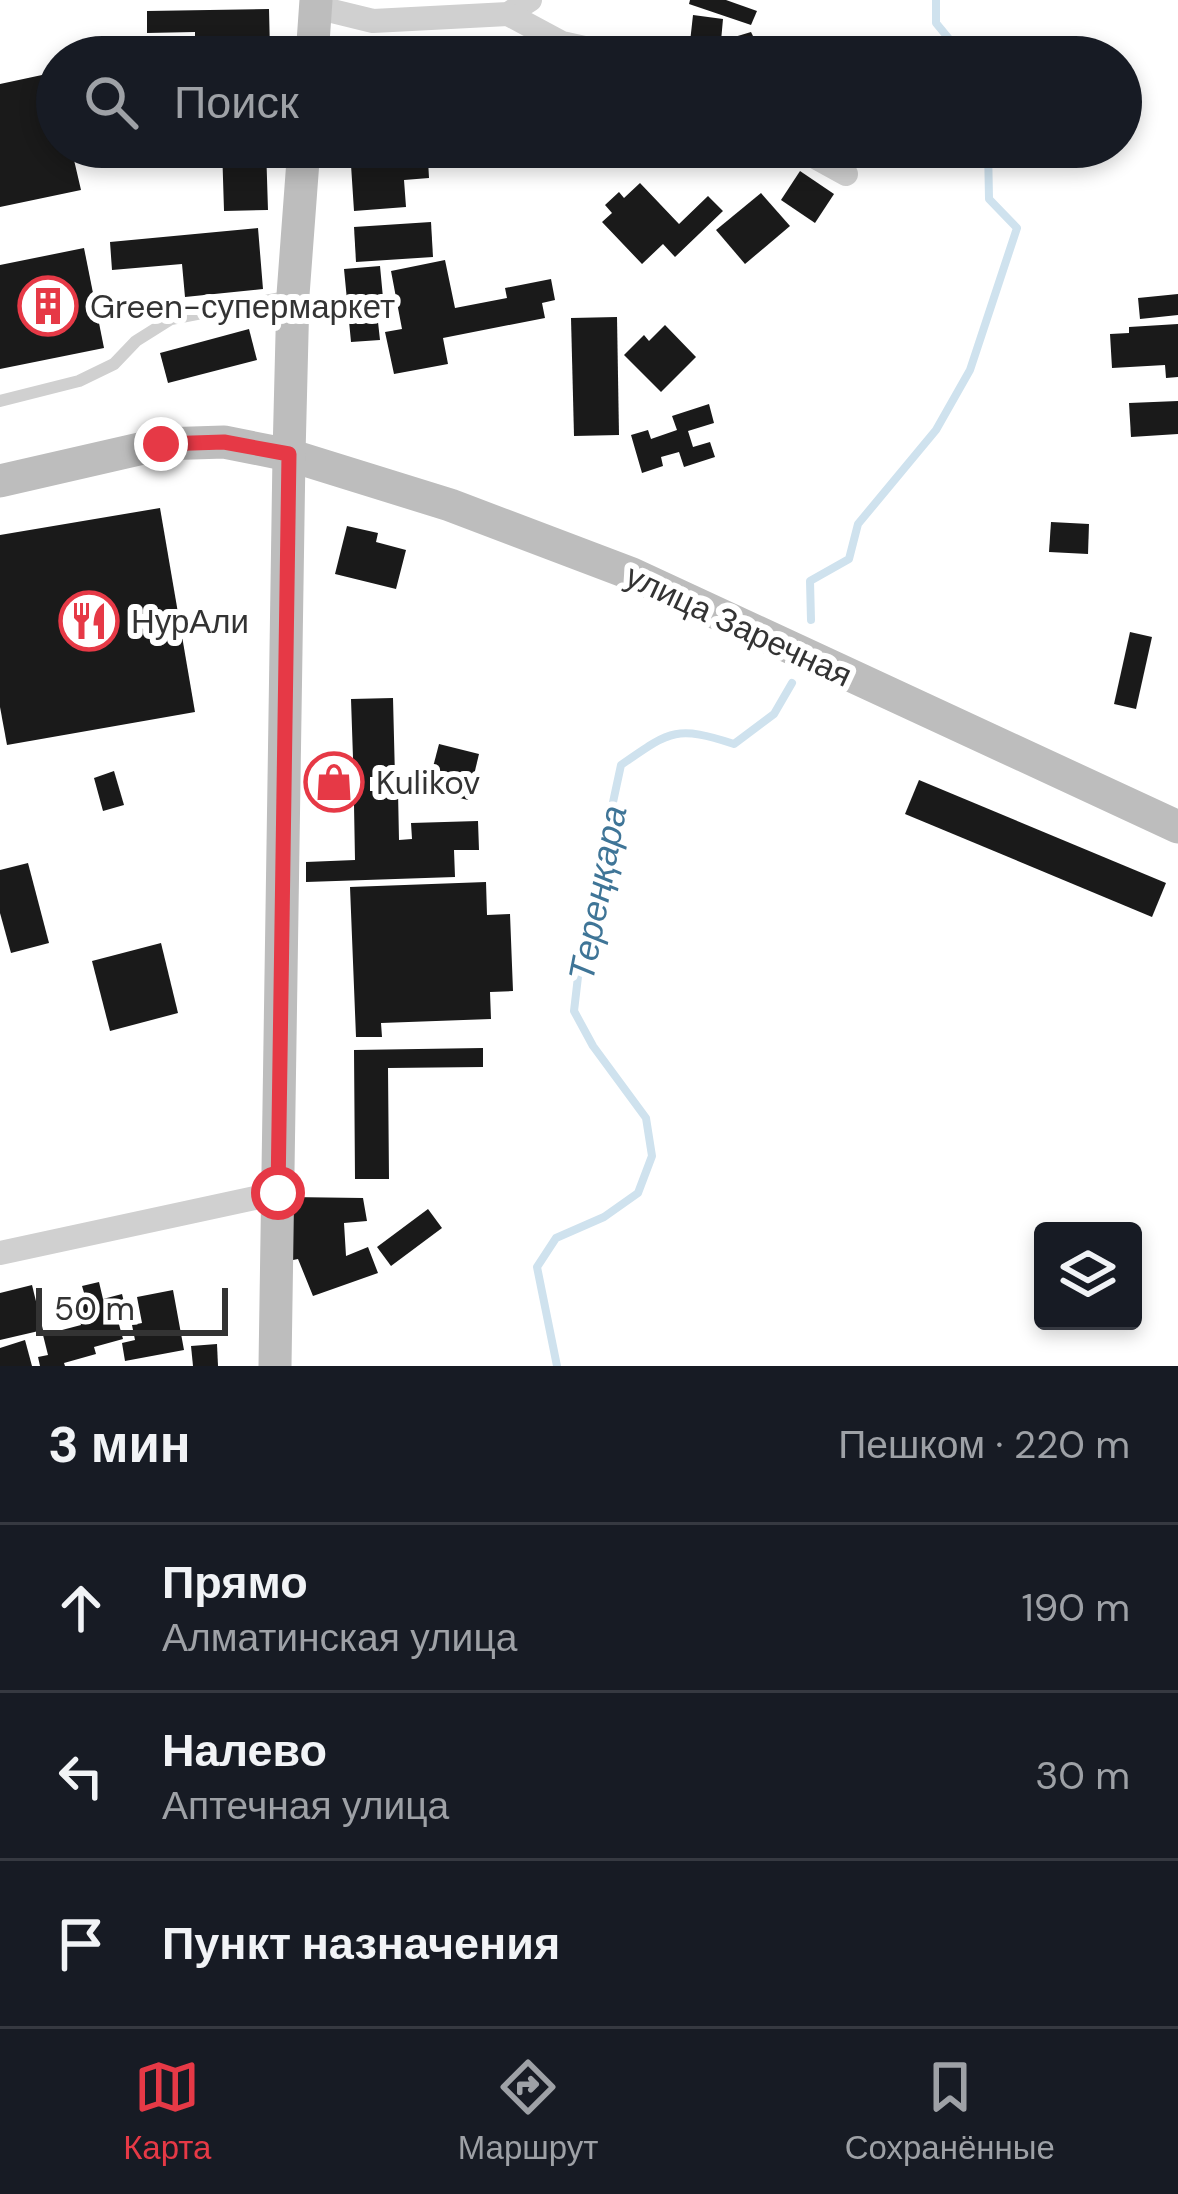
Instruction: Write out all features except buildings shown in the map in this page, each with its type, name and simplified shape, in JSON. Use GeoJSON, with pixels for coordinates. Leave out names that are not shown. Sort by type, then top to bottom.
{"type":"FeatureCollection","features":[{"type":"Feature","properties":{"kind":"street"},"geometry":{"type":"LineString","coordinates":[[314,36],[316,3],[374,21],[519,7],[554,36]]}},
{"type":"Feature","properties":{"kind":"street"},"geometry":{"type":"LineString","coordinates":[[275,1366],[292,296],[302,168]]}},
{"type":"Feature","properties":{"kind":"street"},"geometry":{"type":"LineString","coordinates":[[834,168],[846,175]]}},
{"type":"Feature","properties":{"kind":"street","name":"улица Заречная"},"geometry":{"type":"LineString","coordinates":[[0,481],[161,444],[224,442],[289,454],[450,505],[632,574],[1178,826]]}},
{"type":"Feature","properties":{"kind":"street"},"geometry":{"type":"LineString","coordinates":[[2,1247],[278,1193]]}},
{"type":"Feature","properties":{"kind":"lane"},"geometry":{"type":"LineString","coordinates":[[0,400],[50,391],[115,364],[136,341],[171,319],[292,296]]}},
{"type":"Feature","properties":{"kind":"waterway","name":"Тереңқара"},"geometry":{"type":"LineString","coordinates":[[936,0],[936,23],[947,36]]}},
{"type":"Feature","properties":{"kind":"waterway","name":"Тереңқара"},"geometry":{"type":"LineString","coordinates":[[811,620],[810,581],[849,559],[858,524],[936,430],[970,370],[1017,228],[989,199],[988,168]]}},
{"type":"Feature","properties":{"kind":"waterway","name":"Тереңқара"},"geometry":{"type":"LineString","coordinates":[[557,1366],[537,1267],[556,1238],[604,1217],[638,1193],[652,1156],[646,1118],[593,1046],[574,1011],[581,951],[621,765],[674,735],[698,734],[734,744],[774,714],[792,683]]}},
{"type":"Feature","properties":{"kind":"place","name":"Green-супермаркет"},"geometry":{"type":"Point","coordinates":[48,306]}},
{"type":"Feature","properties":{"kind":"place","name":"НурАли"},"geometry":{"type":"Point","coordinates":[89,621]}},
{"type":"Feature","properties":{"kind":"place","name":"Kulikov"},"geometry":{"type":"Point","coordinates":[334,782]}},
{"type":"Feature","properties":{"kind":"route"},"geometry":{"type":"LineString","coordinates":[[161,444],[224,442],[289,454],[278,1193]]}}]}
